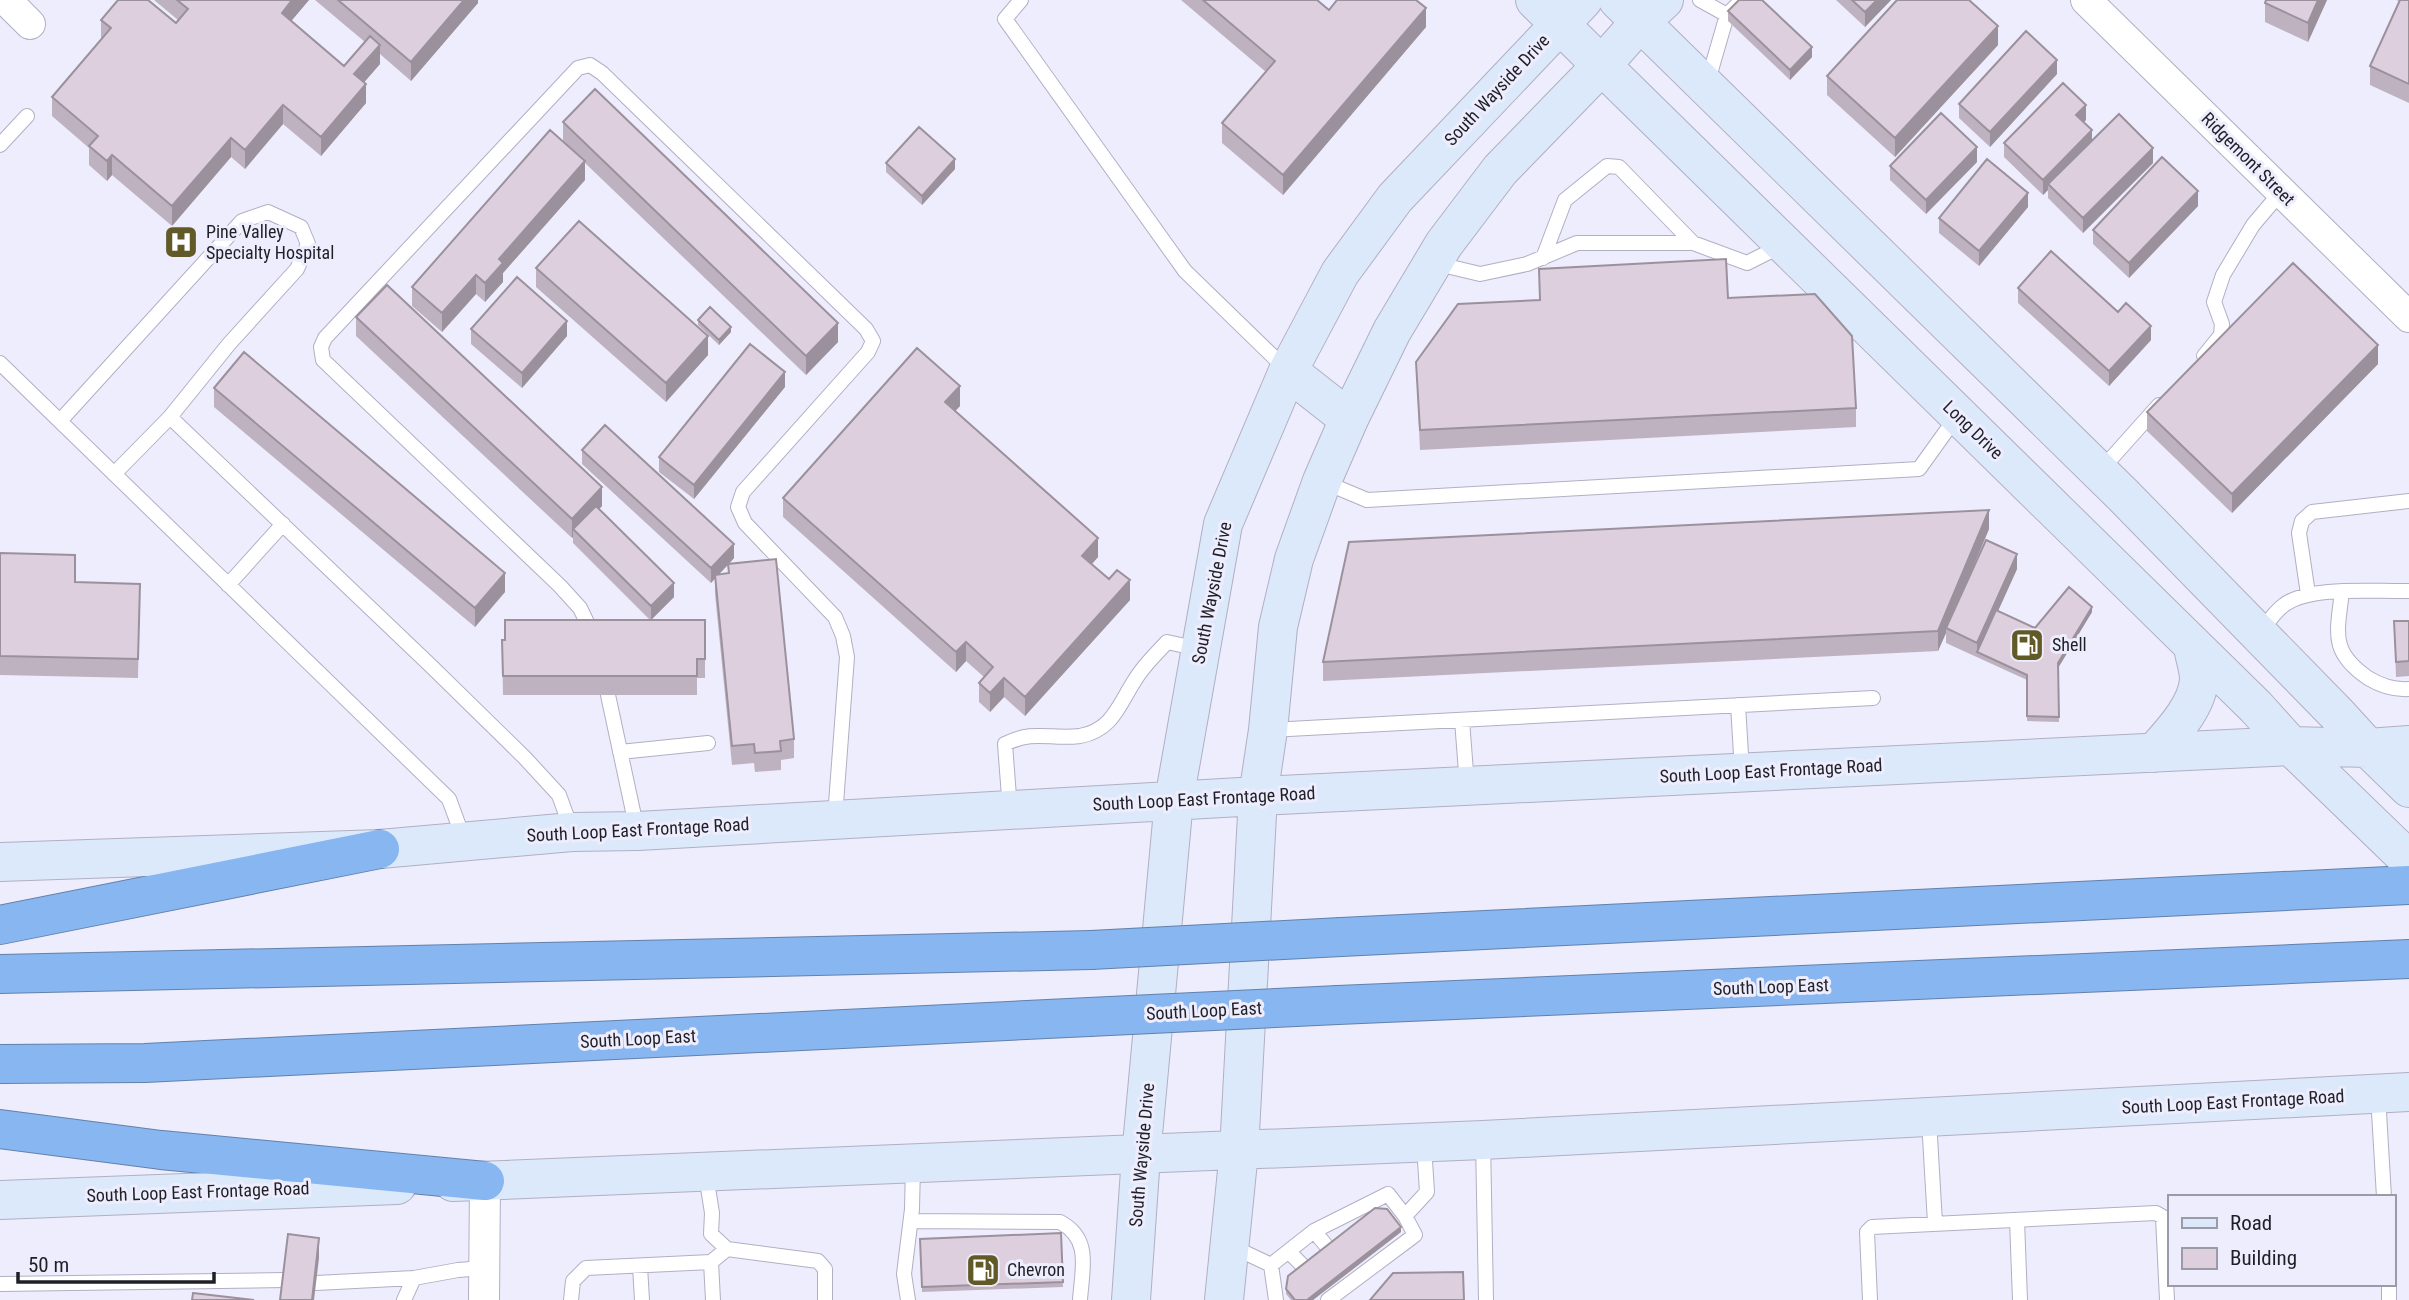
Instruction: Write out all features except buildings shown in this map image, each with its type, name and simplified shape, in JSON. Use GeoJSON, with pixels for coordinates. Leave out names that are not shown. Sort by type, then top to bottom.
{"type":"FeatureCollection","features":[{"type":"Feature","properties":{"kind":"highway"},"geometry":{"type":"LineString","coordinates":[[0,925],[380,849]]}},
{"type":"Feature","properties":{"kind":"highway"},"geometry":{"type":"LineString","coordinates":[[0,974],[1091,950],[2409,886]]}},
{"type":"Feature","properties":{"kind":"highway","name":"South Loop East"},"geometry":{"type":"LineString","coordinates":[[0,1064],[145,1063],[1088,1017],[2392,960]]}},
{"type":"Feature","properties":{"kind":"highway"},"geometry":{"type":"LineString","coordinates":[[0,1129],[160,1150],[485,1181]]}},
{"type":"Feature","properties":{"kind":"main road"},"geometry":{"type":"LineString","coordinates":[[1224,1300],[1239,1151],[1258,796],[1268,730],[1278,626],[1294,559],[1322,481],[1349,419],[1392,331],[1432,263],[1500,170],[1602,65],[1641,7],[1707,87],[2111,483],[2409,788]]}},
{"type":"Feature","properties":{"kind":"main road","name":"South Wayside Drive"},"geometry":{"type":"LineString","coordinates":[[1131,1299],[1141,1156],[1174,800],[1223,524],[1287,371],[1340,273],[1395,198],[1559,8]]}},
{"type":"Feature","properties":{"kind":"main road","name":"Long Drive"},"geometry":{"type":"LineString","coordinates":[[1559,8],[1602,65],[2409,860]]}},
{"type":"Feature","properties":{"kind":"main road"},"geometry":{"type":"LineString","coordinates":[[1825,284],[1865,242]]}},
{"type":"Feature","properties":{"kind":"main road"},"geometry":{"type":"LineString","coordinates":[[1287,371],[1349,419]]}},
{"type":"Feature","properties":{"kind":"main road"},"geometry":{"type":"LineString","coordinates":[[2083,537],[2111,483]]}},
{"type":"Feature","properties":{"kind":"main road"},"geometry":{"type":"LineString","coordinates":[[2154,753],[2189,708],[2199,679],[2193,646]]}},
{"type":"Feature","properties":{"kind":"main road","name":"South Loop East Frontage Road"},"geometry":{"type":"LineString","coordinates":[[0,862],[380,849],[572,832],[638,831],[1174,800],[2291,746],[2368,748],[2409,745]]}},
{"type":"Feature","properties":{"kind":"main road","name":"South Loop East Frontage Road"},"geometry":{"type":"LineString","coordinates":[[0,1200],[1141,1156],[2394,1094]]}},
{"type":"Feature","properties":{"kind":"street"},"geometry":{"type":"LineString","coordinates":[[6,0],[30,24]]}},
{"type":"Feature","properties":{"kind":"street","name":"Ridgemont Street"},"geometry":{"type":"LineString","coordinates":[[2086,0],[2409,317]]}},
{"type":"Feature","properties":{"kind":"street"},"geometry":{"type":"LineString","coordinates":[[484,1300],[485,1181]]}},
{"type":"Feature","properties":{"kind":"lane"},"geometry":{"type":"LineString","coordinates":[[1021,0],[1005,19],[1185,271],[1287,371]]}},
{"type":"Feature","properties":{"kind":"lane"},"geometry":{"type":"LineString","coordinates":[[1700,0],[1727,15]]}},
{"type":"Feature","properties":{"kind":"lane"},"geometry":{"type":"LineString","coordinates":[[1707,87],[1727,15],[1741,0]]}},
{"type":"Feature","properties":{"kind":"lane"},"geometry":{"type":"LineString","coordinates":[[594,639],[580,608],[560,586],[323,360],[321,347],[325,338],[578,68],[590,65],[602,72],[866,329],[873,341],[868,352],[743,492],[738,507],[745,523],[835,617],[843,636],[847,657],[835,818]]}},
{"type":"Feature","properties":{"kind":"lane"},"geometry":{"type":"LineString","coordinates":[[0,145],[27,116]]}},
{"type":"Feature","properties":{"kind":"lane"},"geometry":{"type":"LineString","coordinates":[[1543,258],[1565,200],[1606,166],[1619,167],[1693,243]]}},
{"type":"Feature","properties":{"kind":"lane"},"geometry":{"type":"LineString","coordinates":[[2190,371],[2221,335],[2222,324],[2214,302],[2223,275],[2253,225],[2281,192]]}},
{"type":"Feature","properties":{"kind":"lane"},"geometry":{"type":"LineString","coordinates":[[60,421],[242,221],[268,212],[301,227],[308,244],[297,269],[229,344],[170,417],[114,474]]}},
{"type":"Feature","properties":{"kind":"lane"},"geometry":{"type":"LineString","coordinates":[[1432,263],[1480,274],[1527,264],[1577,243],[1693,243],[1746,263],[1785,244]]}},
{"type":"Feature","properties":{"kind":"lane"},"geometry":{"type":"LineString","coordinates":[[0,363],[449,799],[464,841]]}},
{"type":"Feature","properties":{"kind":"lane"},"geometry":{"type":"LineString","coordinates":[[2111,483],[2172,391]]}},
{"type":"Feature","properties":{"kind":"lane"},"geometry":{"type":"LineString","coordinates":[[1322,481],[1367,500],[1919,469],[1958,416]]}},
{"type":"Feature","properties":{"kind":"lane"},"geometry":{"type":"LineString","coordinates":[[170,417],[525,758],[559,795],[572,832]]}},
{"type":"Feature","properties":{"kind":"lane"},"geometry":{"type":"LineString","coordinates":[[2308,594],[2299,533],[2302,521],[2312,512],[2409,501]]}},
{"type":"Feature","properties":{"kind":"lane"},"geometry":{"type":"LineString","coordinates":[[228,585],[283,524]]}},
{"type":"Feature","properties":{"kind":"lane"},"geometry":{"type":"LineString","coordinates":[[2258,635],[2282,605],[2308,594],[2409,591]]}},
{"type":"Feature","properties":{"kind":"lane"},"geometry":{"type":"LineString","coordinates":[[2342,592],[2337,632],[2342,655],[2357,670],[2379,685],[2409,689]]}},
{"type":"Feature","properties":{"kind":"lane"},"geometry":{"type":"LineString","coordinates":[[1010,810],[1005,744],[1022,736],[1078,736],[1099,731],[1119,709],[1135,678],[1167,642],[1201,650]]}},
{"type":"Feature","properties":{"kind":"lane"},"geometry":{"type":"LineString","coordinates":[[608,695],[638,831]]}},
{"type":"Feature","properties":{"kind":"lane"},"geometry":{"type":"LineString","coordinates":[[1268,730],[1872,698]]}},
{"type":"Feature","properties":{"kind":"lane"},"geometry":{"type":"LineString","coordinates":[[1738,705],[1742,773]]}},
{"type":"Feature","properties":{"kind":"lane"},"geometry":{"type":"LineString","coordinates":[[1462,720],[1467,786]]}},
{"type":"Feature","properties":{"kind":"lane"},"geometry":{"type":"LineString","coordinates":[[620,752],[708,743]]}},
{"type":"Feature","properties":{"kind":"lane"},"geometry":{"type":"LineString","coordinates":[[2384,1195],[2394,1094]]}},
{"type":"Feature","properties":{"kind":"lane"},"geometry":{"type":"LineString","coordinates":[[1929,1116],[1935,1223]]}},
{"type":"Feature","properties":{"kind":"lane"},"geometry":{"type":"LineString","coordinates":[[1483,1140],[1486,1300]]}},
{"type":"Feature","properties":{"kind":"lane"},"geometry":{"type":"LineString","coordinates":[[1405,1216],[1427,1192],[1424,1143]]}},
{"type":"Feature","properties":{"kind":"lane"},"geometry":{"type":"LineString","coordinates":[[908,1300],[904,1274],[911,1221],[913,1164]]}},
{"type":"Feature","properties":{"kind":"lane"},"geometry":{"type":"LineString","coordinates":[[706,1173],[712,1213],[711,1234],[727,1249],[818,1261],[825,1269],[825,1300]]}},
{"type":"Feature","properties":{"kind":"lane"},"geometry":{"type":"LineString","coordinates":[[1271,1265],[1314,1231],[1388,1194],[1415,1235],[1380,1255],[1327,1297]]}},
{"type":"Feature","properties":{"kind":"lane"},"geometry":{"type":"LineString","coordinates":[[1870,1300],[1868,1228],[2160,1214],[2163,1217],[2167,1300]]}},
{"type":"Feature","properties":{"kind":"lane"},"geometry":{"type":"LineString","coordinates":[[1347,1215],[1358,1227]]}},
{"type":"Feature","properties":{"kind":"lane"},"geometry":{"type":"LineString","coordinates":[[2017,1220],[2020,1300]]}},
{"type":"Feature","properties":{"kind":"lane"},"geometry":{"type":"LineString","coordinates":[[911,1221],[1060,1222],[1072,1228],[1079,1238],[1083,1253],[1080,1300]]}},
{"type":"Feature","properties":{"kind":"lane"},"geometry":{"type":"LineString","coordinates":[[1314,1231],[1329,1249]]}},
{"type":"Feature","properties":{"kind":"lane"},"geometry":{"type":"LineString","coordinates":[[1229,1245],[1271,1265]]}},
{"type":"Feature","properties":{"kind":"lane"},"geometry":{"type":"LineString","coordinates":[[571,1300],[573,1281],[586,1268],[711,1262],[727,1249]]}},
{"type":"Feature","properties":{"kind":"lane"},"geometry":{"type":"LineString","coordinates":[[1289,1252],[1305,1268]]}},
{"type":"Feature","properties":{"kind":"lane"},"geometry":{"type":"LineString","coordinates":[[711,1262],[713,1300]]}},
{"type":"Feature","properties":{"kind":"lane"},"geometry":{"type":"LineString","coordinates":[[1271,1265],[1276,1300]]}},
{"type":"Feature","properties":{"kind":"lane"},"geometry":{"type":"LineString","coordinates":[[640,1266],[642,1300]]}},
{"type":"Feature","properties":{"kind":"lane"},"geometry":{"type":"LineString","coordinates":[[316,1283],[414,1278],[484,1268]]}},
{"type":"Feature","properties":{"kind":"lane"},"geometry":{"type":"LineString","coordinates":[[404,1300],[414,1278]]}},
{"type":"Feature","properties":{"kind":"lane"},"geometry":{"type":"LineString","coordinates":[[0,1284],[285,1280]]}},
{"type":"Feature","properties":{"kind":"place","name":"Pine Valley Specialty Hospital"},"geometry":{"type":"Point","coordinates":[181,242]}},
{"type":"Feature","properties":{"kind":"place","name":"Shell"},"geometry":{"type":"Point","coordinates":[2027,645]}},
{"type":"Feature","properties":{"kind":"place","name":"Chevron"},"geometry":{"type":"Point","coordinates":[983,1270]}}]}
